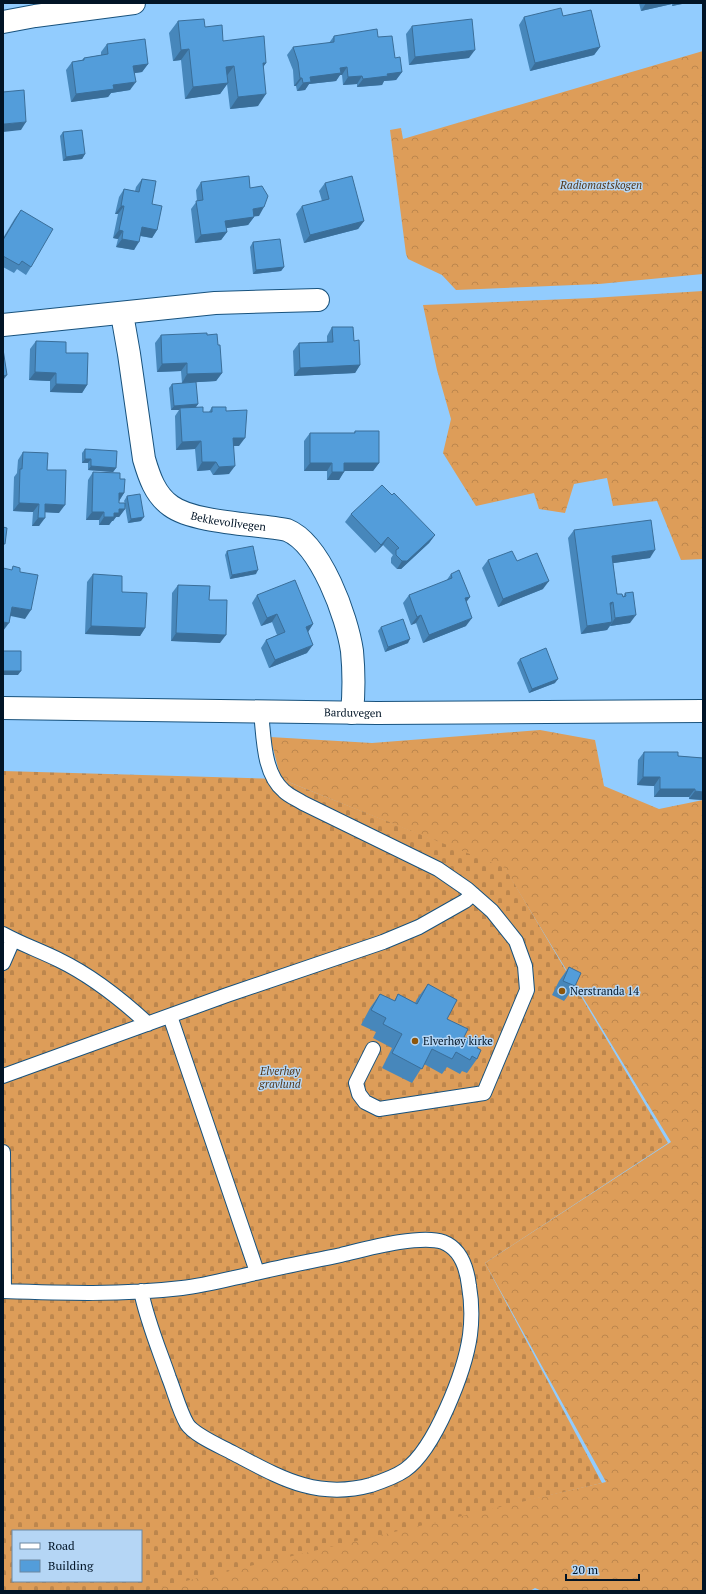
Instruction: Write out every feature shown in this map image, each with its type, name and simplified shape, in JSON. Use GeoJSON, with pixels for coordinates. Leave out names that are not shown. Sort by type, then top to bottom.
{"type":"FeatureCollection","features":[{"type":"Feature","properties":{"kind":"street"},"geometry":{"type":"LineString","coordinates":[[3,22],[41,15],[134,3]]}},
{"type":"Feature","properties":{"kind":"street"},"geometry":{"type":"LineString","coordinates":[[3,325],[122,314],[215,303],[318,300]]}},
{"type":"Feature","properties":{"kind":"street","name":"Bekkevollvegen"},"geometry":{"type":"LineString","coordinates":[[122,314],[144,459],[148,475],[157,491],[167,503],[177,510],[202,518],[287,530],[295,533],[307,544],[326,576],[347,628],[352,651],[354,688],[352,712]]}},
{"type":"Feature","properties":{"kind":"street","name":"Barduvegen"},"geometry":{"type":"LineString","coordinates":[[3,708],[261,712],[597,713],[703,711]]}},
{"type":"Feature","properties":{"kind":"lane"},"geometry":{"type":"LineString","coordinates":[[261,712],[267,759],[272,776],[284,791],[303,803],[438,869],[473,894],[492,911],[516,941],[525,966],[527,990],[484,1093],[380,1109],[365,1102],[359,1094],[356,1083],[372,1049]]}},
{"type":"Feature","properties":{"kind":"lane"},"geometry":{"type":"LineString","coordinates":[[3,1076],[383,942],[419,927],[465,901],[473,894]]}},
{"type":"Feature","properties":{"kind":"lane"},"geometry":{"type":"LineString","coordinates":[[3,963],[6,959],[8,937],[59,960],[100,984],[148,1024]]}},
{"type":"Feature","properties":{"kind":"lane"},"geometry":{"type":"LineString","coordinates":[[170,1016],[257,1272]]}},
{"type":"Feature","properties":{"kind":"lane"},"geometry":{"type":"LineString","coordinates":[[3,1152],[4,1291],[98,1292],[181,1288],[211,1284],[257,1272],[410,1241],[438,1241],[445,1243],[456,1251],[464,1265],[472,1311],[468,1346],[456,1381],[437,1428],[422,1454],[406,1469],[387,1480],[367,1486],[338,1490],[316,1489],[288,1480],[255,1464],[191,1428],[182,1412],[151,1327],[141,1291]]}},
{"type":"Feature","properties":{"kind":"green space","name":"Radiomastskogen"},"geometry":{"type":"Polygon","coordinates":[[[703,51],[703,274],[599,284],[456,290],[442,275],[408,259],[406,254],[390,130],[401,128],[403,139],[703,51]]]}},
{"type":"Feature","properties":{"kind":"green space"},"geometry":{"type":"Polygon","coordinates":[[[703,291],[703,559],[681,560],[657,501],[613,506],[607,478],[574,484],[565,513],[539,509],[534,493],[476,506],[443,453],[451,419],[437,370],[423,305],[592,298],[703,291]]]}},
{"type":"Feature","properties":{"kind":"green space"},"geometry":{"type":"Polygon","coordinates":[[[540,730],[595,740],[604,786],[659,809],[703,800],[703,1591],[542,1591],[535,1588],[530,1591],[126,1591],[606,1482],[485,1263],[671,1142],[505,869],[281,779],[270,737],[372,743],[540,730]]]}},
{"type":"Feature","properties":{"kind":"green space","name":"Elverhøy gravlund"},"geometry":{"type":"Polygon","coordinates":[[[3,771],[281,779],[505,868],[668,1143],[485,1263],[602,1483],[143,1591],[3,1591],[3,771]]]}},
{"type":"Feature","properties":{"kind":"building"},"geometry":{"type":"Polygon","coordinates":[[[561,8],[563,16],[591,10],[600,47],[535,63],[524,17],[561,8]]]}},
{"type":"Feature","properties":{"kind":"building"},"geometry":{"type":"Polygon","coordinates":[[[204,19],[205,27],[222,25],[223,41],[264,36],[266,63],[263,63],[266,94],[238,97],[234,66],[226,67],[228,83],[193,87],[189,49],[181,50],[178,21],[204,19]]]}},
{"type":"Feature","properties":{"kind":"building"},"geometry":{"type":"Polygon","coordinates":[[[472,19],[475,50],[415,57],[412,26],[472,19]]]}},
{"type":"Feature","properties":{"kind":"building"},"geometry":{"type":"Polygon","coordinates":[[[377,29],[378,37],[392,36],[395,58],[400,57],[402,72],[387,74],[388,76],[363,79],[362,76],[348,77],[347,67],[340,68],[341,73],[310,77],[311,82],[303,83],[302,78],[300,78],[298,62],[293,47],[334,42],[334,36],[377,29]]]}},
{"type":"Feature","properties":{"kind":"building"},"geometry":{"type":"Polygon","coordinates":[[[145,39],[148,64],[133,66],[136,82],[113,85],[114,89],[76,94],[72,62],[84,60],[84,58],[108,54],[107,44],[145,39]]]}},
{"type":"Feature","properties":{"kind":"building"},"geometry":{"type":"Polygon","coordinates":[[[24,90],[26,122],[3,125],[3,92],[24,90]]]}},
{"type":"Feature","properties":{"kind":"building"},"geometry":{"type":"Polygon","coordinates":[[[82,130],[85,154],[66,157],[63,132],[82,130]]]}},
{"type":"Feature","properties":{"kind":"building"},"geometry":{"type":"Polygon","coordinates":[[[249,176],[250,188],[262,186],[268,196],[264,207],[253,209],[254,217],[225,221],[227,232],[201,235],[196,201],[203,200],[201,182],[249,176]]]}},
{"type":"Feature","properties":{"kind":"building"},"geometry":{"type":"Polygon","coordinates":[[[352,176],[364,221],[310,235],[302,206],[329,199],[325,183],[352,176]]]}},
{"type":"Feature","properties":{"kind":"building"},"geometry":{"type":"Polygon","coordinates":[[[142,179],[156,181],[152,204],[162,206],[157,230],[142,227],[139,242],[122,239],[123,231],[119,230],[124,206],[121,206],[124,189],[139,192],[142,179]]]}},
{"type":"Feature","properties":{"kind":"building"},"geometry":{"type":"Polygon","coordinates":[[[21,210],[53,229],[31,267],[22,261],[19,265],[3,256],[3,240],[21,210]]]}},
{"type":"Feature","properties":{"kind":"building"},"geometry":{"type":"Polygon","coordinates":[[[280,239],[284,267],[256,270],[253,242],[280,239]]]}},
{"type":"Feature","properties":{"kind":"building"},"geometry":{"type":"Polygon","coordinates":[[[332,327],[353,327],[354,341],[359,340],[360,365],[300,368],[299,343],[333,342],[332,327]]]}},
{"type":"Feature","properties":{"kind":"building"},"geometry":{"type":"Polygon","coordinates":[[[207,333],[207,335],[217,334],[218,345],[220,345],[222,373],[187,374],[187,363],[162,364],[161,335],[207,333]]]}},
{"type":"Feature","properties":{"kind":"building"},"geometry":{"type":"Polygon","coordinates":[[[36,341],[66,342],[66,353],[88,353],[87,385],[56,384],[56,373],[35,372],[36,341]]]}},
{"type":"Feature","properties":{"kind":"building"},"geometry":{"type":"Polygon","coordinates":[[[3,349],[7,375],[3,376],[3,349]]]}},
{"type":"Feature","properties":{"kind":"building"},"geometry":{"type":"Polygon","coordinates":[[[196,382],[198,404],[174,406],[172,384],[196,382]]]}},
{"type":"Feature","properties":{"kind":"building"},"geometry":{"type":"Polygon","coordinates":[[[203,407],[203,412],[212,412],[212,407],[226,407],[226,411],[247,410],[245,438],[233,438],[235,466],[219,467],[216,462],[202,462],[201,441],[182,442],[180,408],[203,407]]]}},
{"type":"Feature","properties":{"kind":"building"},"geometry":{"type":"Polygon","coordinates":[[[355,431],[379,431],[379,463],[344,463],[344,472],[332,472],[332,463],[310,463],[310,433],[355,433],[355,431]]]}},
{"type":"Feature","properties":{"kind":"building"},"geometry":{"type":"Polygon","coordinates":[[[85,449],[117,451],[116,468],[91,466],[91,459],[85,459],[85,449]]]}},
{"type":"Feature","properties":{"kind":"building"},"geometry":{"type":"Polygon","coordinates":[[[23,452],[48,453],[47,470],[66,470],[65,505],[45,504],[45,518],[38,518],[39,504],[19,503],[20,469],[22,469],[23,452]]]}},
{"type":"Feature","properties":{"kind":"building"},"geometry":{"type":"Polygon","coordinates":[[[93,472],[120,473],[120,479],[125,479],[124,493],[119,493],[119,503],[125,503],[125,509],[119,509],[119,513],[114,513],[114,517],[104,517],[104,512],[92,512],[93,472]]]}},
{"type":"Feature","properties":{"kind":"building"},"geometry":{"type":"Polygon","coordinates":[[[382,485],[392,495],[394,493],[435,535],[407,561],[402,561],[396,555],[396,550],[399,548],[388,537],[381,545],[351,514],[382,485]]]}},
{"type":"Feature","properties":{"kind":"building"},"geometry":{"type":"Polygon","coordinates":[[[140,494],[144,517],[131,519],[127,496],[140,494]]]}},
{"type":"Feature","properties":{"kind":"building"},"geometry":{"type":"Polygon","coordinates":[[[651,520],[655,550],[612,556],[617,594],[622,594],[623,597],[626,596],[625,593],[633,592],[636,615],[615,618],[613,602],[610,603],[612,622],[587,626],[574,530],[651,520]]]}},
{"type":"Feature","properties":{"kind":"building"},"geometry":{"type":"Polygon","coordinates":[[[3,527],[7,528],[5,544],[3,544],[3,527]]]}},
{"type":"Feature","properties":{"kind":"building"},"geometry":{"type":"Polygon","coordinates":[[[253,546],[258,570],[232,575],[227,551],[253,546]]]}},
{"type":"Feature","properties":{"kind":"building"},"geometry":{"type":"Polygon","coordinates":[[[512,551],[517,561],[537,553],[549,581],[503,599],[488,560],[512,551]]]}},
{"type":"Feature","properties":{"kind":"building"},"geometry":{"type":"Polygon","coordinates":[[[13,566],[20,568],[20,572],[38,575],[31,610],[12,607],[9,623],[3,622],[3,568],[12,570],[13,566]]]}},
{"type":"Feature","properties":{"kind":"building"},"geometry":{"type":"Polygon","coordinates":[[[459,570],[470,597],[465,598],[472,618],[429,635],[421,615],[417,617],[409,595],[452,578],[451,574],[459,570]]]}},
{"type":"Feature","properties":{"kind":"building"},"geometry":{"type":"Polygon","coordinates":[[[93,574],[122,576],[122,592],[147,593],[145,628],[91,626],[93,574]]]}},
{"type":"Feature","properties":{"kind":"building"},"geometry":{"type":"Polygon","coordinates":[[[295,580],[313,624],[306,627],[313,645],[275,660],[266,640],[285,632],[277,614],[267,618],[257,595],[295,580]]]}},
{"type":"Feature","properties":{"kind":"building"},"geometry":{"type":"Polygon","coordinates":[[[178,585],[210,586],[209,600],[227,600],[226,635],[176,633],[178,585]]]}},
{"type":"Feature","properties":{"kind":"building"},"geometry":{"type":"Polygon","coordinates":[[[403,619],[410,639],[388,647],[381,627],[403,619]]]}},
{"type":"Feature","properties":{"kind":"building"},"geometry":{"type":"Polygon","coordinates":[[[546,648],[558,679],[532,689],[520,659],[546,648]]]}},
{"type":"Feature","properties":{"kind":"building"},"geometry":{"type":"Polygon","coordinates":[[[3,651],[21,651],[21,671],[3,671],[3,651]]]}},
{"type":"Feature","properties":{"kind":"building"},"geometry":{"type":"Polygon","coordinates":[[[644,752],[678,752],[678,756],[703,758],[703,792],[695,791],[695,789],[660,789],[660,777],[643,777],[644,752]]]}},
{"type":"Feature","properties":{"kind":"building"},"geometry":{"type":"Polygon","coordinates":[[[569,967],[581,973],[575,986],[563,981],[569,967]]]}},
{"type":"Feature","properties":{"kind":"building"},"geometry":{"type":"Polygon","coordinates":[[[428,984],[457,1000],[447,1019],[468,1029],[464,1037],[479,1044],[477,1048],[481,1050],[477,1059],[472,1056],[470,1060],[456,1052],[452,1059],[432,1049],[422,1069],[392,1053],[402,1034],[383,1024],[386,1018],[371,1010],[380,994],[395,1001],[398,994],[417,1004],[428,984]]]}},
{"type":"Feature","properties":{"kind":"place","name":"Nerstranda 14"},"geometry":{"type":"Point","coordinates":[562,991]}},
{"type":"Feature","properties":{"kind":"place","name":"Elverhøy kirke"},"geometry":{"type":"Point","coordinates":[415,1041]}}]}
